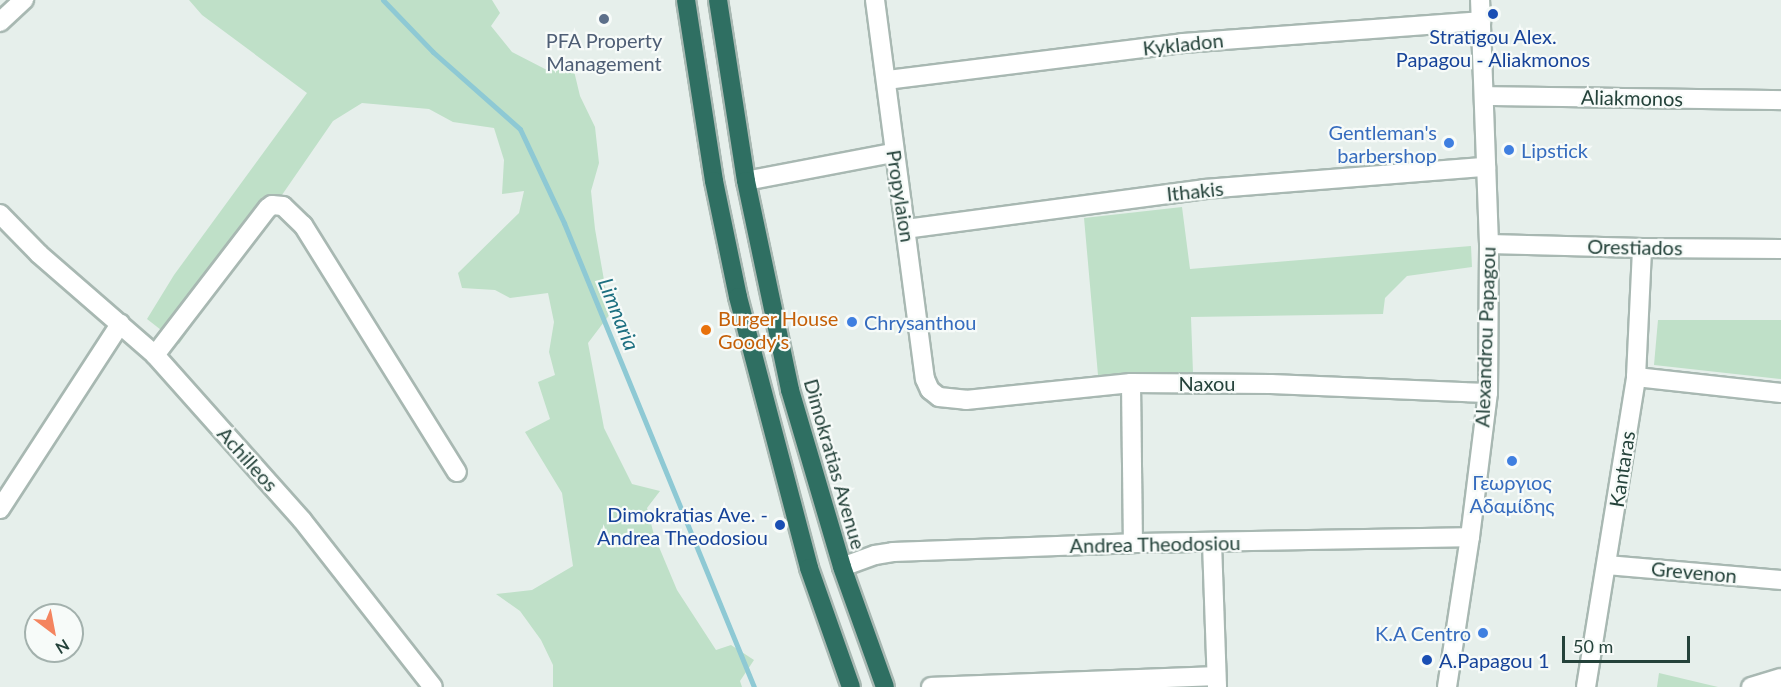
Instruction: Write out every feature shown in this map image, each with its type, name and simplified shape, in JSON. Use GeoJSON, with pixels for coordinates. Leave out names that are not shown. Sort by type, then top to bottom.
{"type":"FeatureCollection","features":[{"type":"Feature","properties":{"kind":"highway"},"geometry":{"type":"LineString","coordinates":[[686,0],[714,181],[738,297],[809,568],[851,687]]}},
{"type":"Feature","properties":{"kind":"highway","name":"Dimokratias Avenue"},"geometry":{"type":"LineString","coordinates":[[718,0],[746,181],[789,390],[842,567],[885,687]]}},
{"type":"Feature","properties":{"kind":"street"},"geometry":{"type":"LineString","coordinates":[[0,22],[24,0]]}},
{"type":"Feature","properties":{"kind":"street","name":"Propylaion"},"geometry":{"type":"LineString","coordinates":[[875,0],[887,80],[893,153],[906,229],[925,379],[930,390]]}},
{"type":"Feature","properties":{"kind":"street","name":"Alexandrou Papagou"},"geometry":{"type":"LineString","coordinates":[[1447,687],[1470,537],[1488,393],[1489,244],[1480,0]]}},
{"type":"Feature","properties":{"kind":"street","name":"Kykladon"},"geometry":{"type":"LineString","coordinates":[[887,80],[1182,43],[1481,21]]}},
{"type":"Feature","properties":{"kind":"street","name":"Aliakmonos"},"geometry":{"type":"LineString","coordinates":[[1484,96],[1781,100]]}},
{"type":"Feature","properties":{"kind":"street"},"geometry":{"type":"LineString","coordinates":[[746,181],[893,153]]}},
{"type":"Feature","properties":{"kind":"street","name":"Ithakis"},"geometry":{"type":"LineString","coordinates":[[906,229],[1204,189],[1486,167]]}},
{"type":"Feature","properties":{"kind":"street"},"geometry":{"type":"LineString","coordinates":[[155,355],[268,208],[272,205],[283,206],[303,225],[457,472]]}},
{"type":"Feature","properties":{"kind":"street","name":"Achilleos"},"geometry":{"type":"LineString","coordinates":[[0,213],[39,254],[155,355],[302,520],[433,687]]}},
{"type":"Feature","properties":{"kind":"street","name":"Achilleos"},"geometry":{"type":"LineString","coordinates":[[0,232],[39,254]]}},
{"type":"Feature","properties":{"kind":"street","name":"Orestiados"},"geometry":{"type":"LineString","coordinates":[[1489,244],[1781,249]]}},
{"type":"Feature","properties":{"kind":"street","name":"Kantaras"},"geometry":{"type":"LineString","coordinates":[[1586,687],[1636,376],[1642,248]]}},
{"type":"Feature","properties":{"kind":"street"},"geometry":{"type":"LineString","coordinates":[[0,509],[120,324]]}},
{"type":"Feature","properties":{"kind":"street"},"geometry":{"type":"LineString","coordinates":[[1636,376],[1781,393]]}},
{"type":"Feature","properties":{"kind":"street"},"geometry":{"type":"LineString","coordinates":[[1131,383],[1133,543]]}},
{"type":"Feature","properties":{"kind":"street","name":"Naxou"},"geometry":{"type":"LineString","coordinates":[[930,390],[939,397],[966,400],[1131,383],[1271,384],[1488,393]]}},
{"type":"Feature","properties":{"kind":"street","name":"Andrea Theodosiou"},"geometry":{"type":"LineString","coordinates":[[842,567],[875,555],[892,552],[1133,543],[1470,537]]}},
{"type":"Feature","properties":{"kind":"street"},"geometry":{"type":"LineString","coordinates":[[931,687],[1216,682],[1212,543]]}},
{"type":"Feature","properties":{"kind":"street","name":"Grevenon"},"geometry":{"type":"LineString","coordinates":[[1607,565],[1781,580]]}},
{"type":"Feature","properties":{"kind":"street"},"geometry":{"type":"LineString","coordinates":[[1751,687],[1781,678]]}},
{"type":"Feature","properties":{"kind":"green space"},"geometry":{"type":"Polygon","coordinates":[[[189,0],[492,0],[500,13],[491,26],[512,52],[545,69],[574,71],[580,96],[595,127],[599,163],[591,191],[595,229],[610,314],[588,343],[604,428],[632,484],[660,491],[647,508],[654,535],[677,590],[716,650],[731,645],[754,660],[740,681],[742,687],[553,687],[553,665],[541,640],[520,611],[496,594],[532,590],[573,566],[562,493],[525,432],[550,419],[538,382],[555,375],[549,352],[554,322],[548,293],[510,298],[495,290],[462,288],[458,273],[519,213],[524,191],[502,194],[504,160],[494,128],[453,122],[429,109],[362,103],[333,121],[179,344],[147,319],[174,275],[307,93],[202,15],[189,0]]]}},
{"type":"Feature","properties":{"kind":"green space"},"geometry":{"type":"Polygon","coordinates":[[[1182,207],[1190,269],[1471,246],[1472,267],[1407,276],[1385,298],[1383,314],[1191,317],[1193,373],[1098,375],[1084,218],[1182,207]]]}},
{"type":"Feature","properties":{"kind":"green space"},"geometry":{"type":"Polygon","coordinates":[[[1658,320],[1781,320],[1781,379],[1654,365],[1658,320]]]}},
{"type":"Feature","properties":{"kind":"green space"},"geometry":{"type":"Polygon","coordinates":[[[1659,673],[1718,687],[1657,687],[1659,673]]]}},
{"type":"Feature","properties":{"kind":"waterway","name":"Limnaria"},"geometry":{"type":"LineString","coordinates":[[383,0],[433,52],[520,129],[564,223],[754,687]]}},
{"type":"Feature","properties":{"kind":"place","name":"Stratigou Alex. Papagou - Aliakmonos"},"geometry":{"type":"Point","coordinates":[1493,14]}},
{"type":"Feature","properties":{"kind":"place","name":"PFA Property Management"},"geometry":{"type":"Point","coordinates":[604,19]}},
{"type":"Feature","properties":{"kind":"place","name":"Gentleman's barbershop"},"geometry":{"type":"Point","coordinates":[1449,143]}},
{"type":"Feature","properties":{"kind":"place","name":"Lipstick"},"geometry":{"type":"Point","coordinates":[1509,150]}},
{"type":"Feature","properties":{"kind":"place","name":"Chrysanthou"},"geometry":{"type":"Point","coordinates":[852,322]}},
{"type":"Feature","properties":{"kind":"place","name":"Burger House Goody's"},"geometry":{"type":"Point","coordinates":[706,330]}},
{"type":"Feature","properties":{"kind":"place","name":"Γεωργιος Αδαμίδης"},"geometry":{"type":"Point","coordinates":[1512,461]}},
{"type":"Feature","properties":{"kind":"place","name":"Dimokratias Ave. - Andrea Theodosiou"},"geometry":{"type":"Point","coordinates":[780,525]}},
{"type":"Feature","properties":{"kind":"place","name":"K.A Centro"},"geometry":{"type":"Point","coordinates":[1483,633]}},
{"type":"Feature","properties":{"kind":"place","name":"A.Papagou 1"},"geometry":{"type":"Point","coordinates":[1427,660]}}]}
